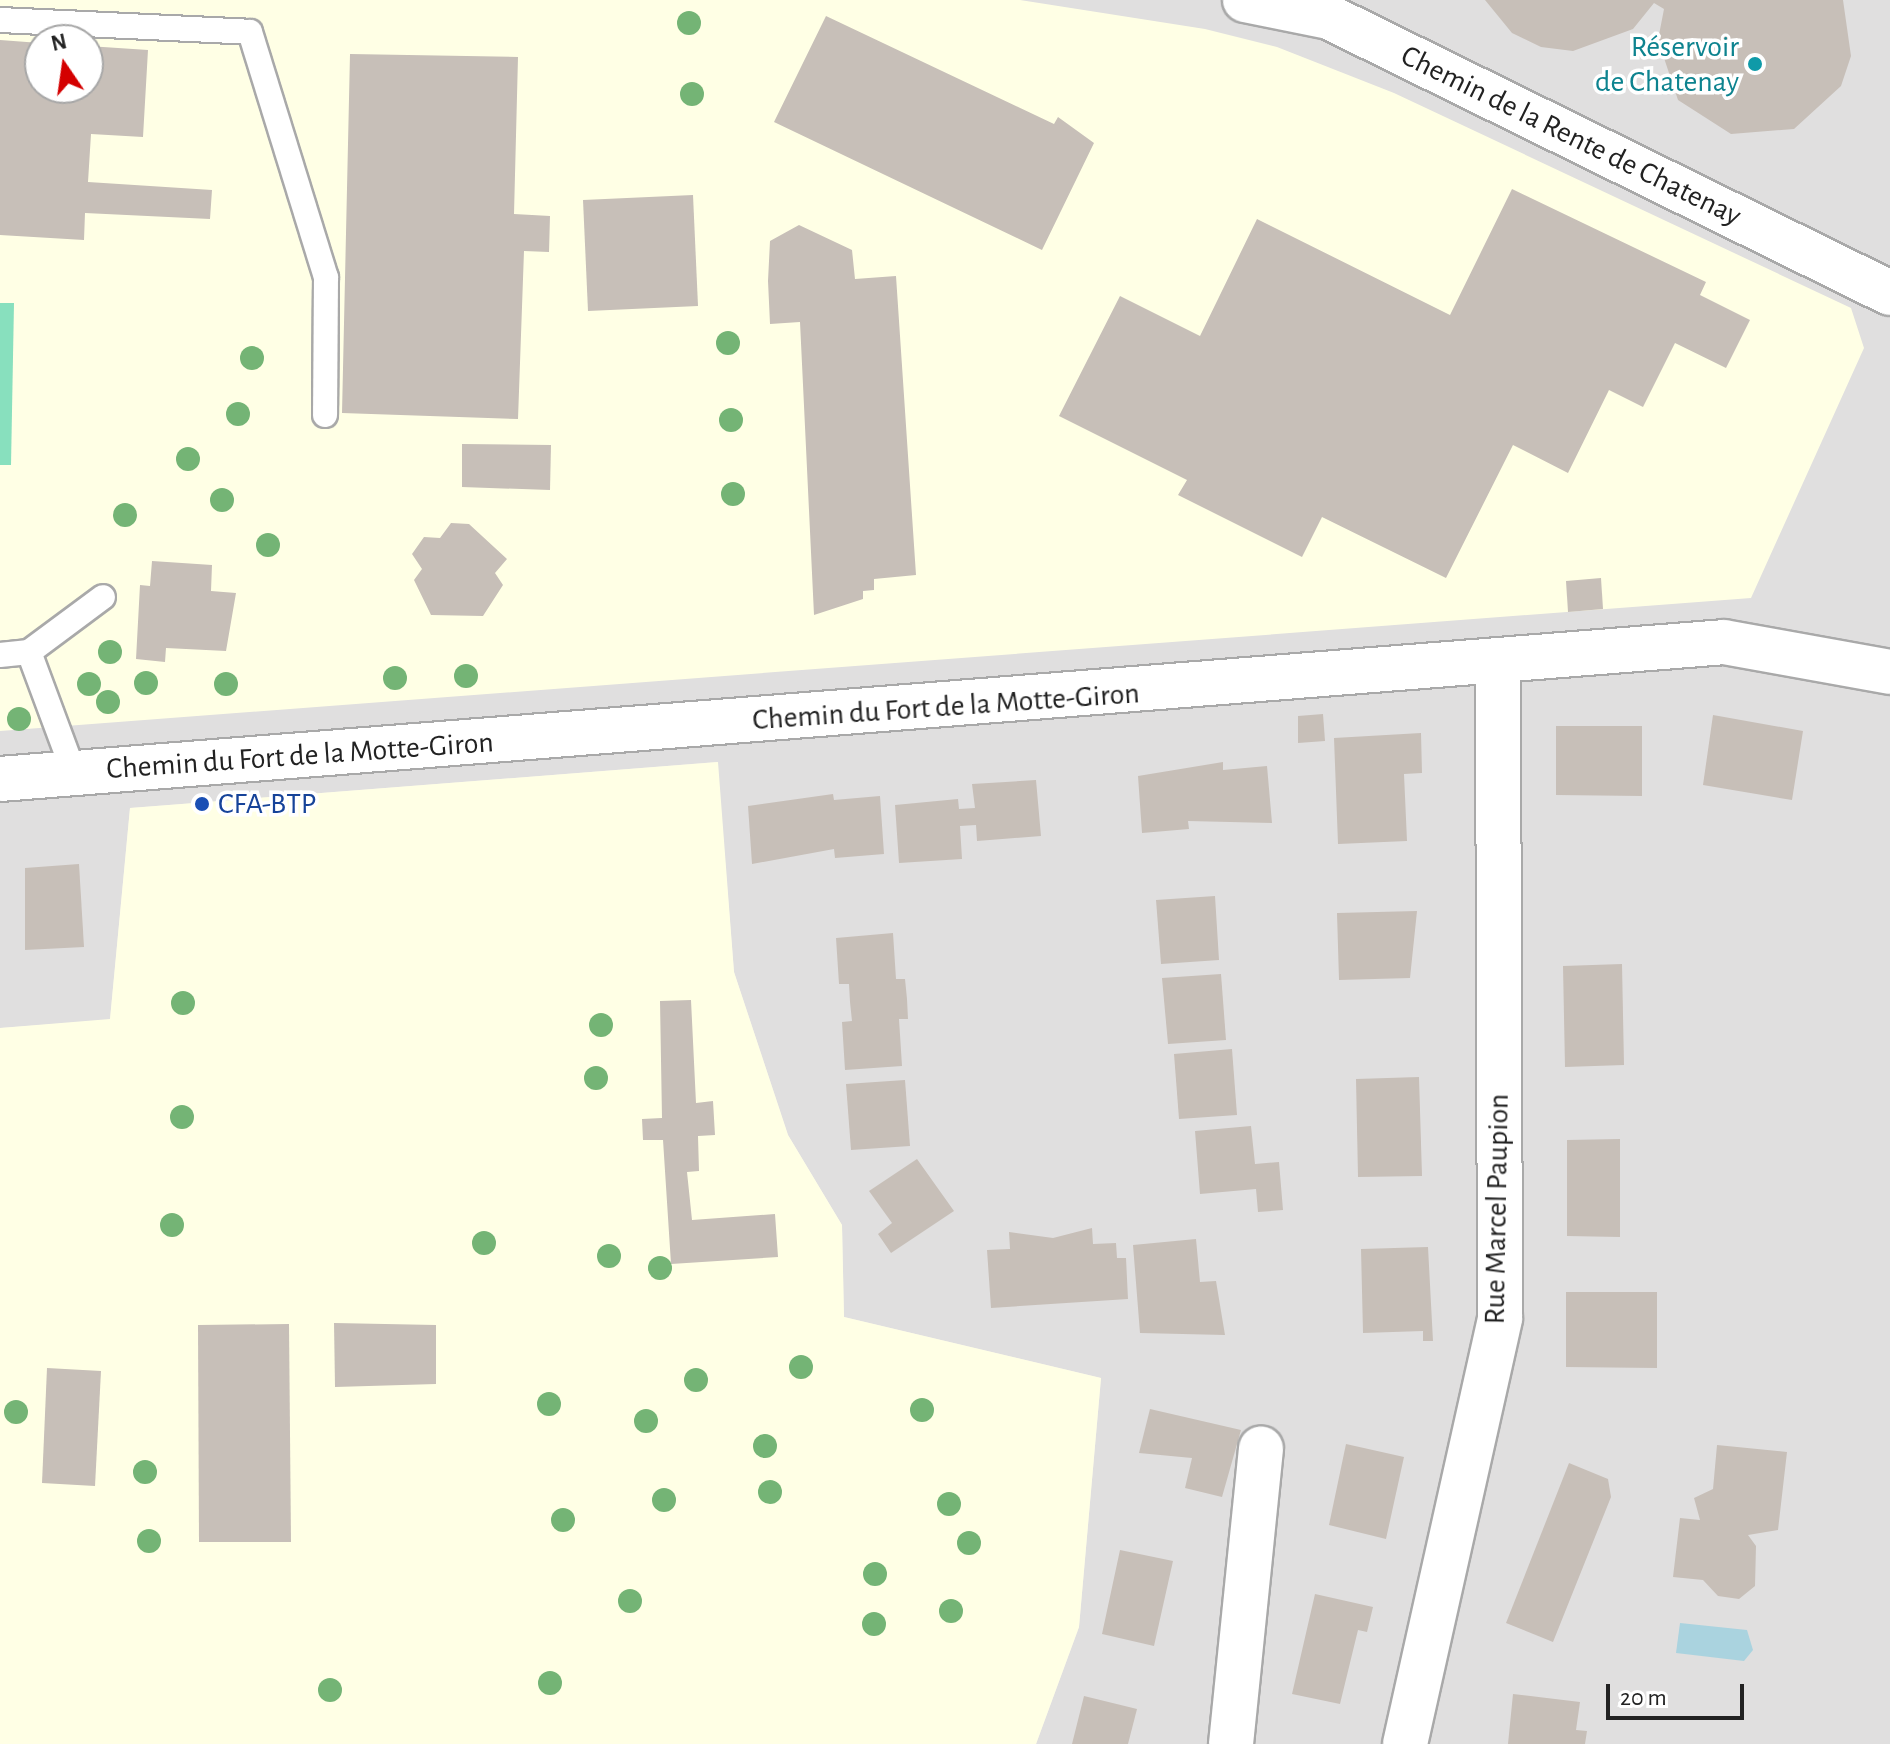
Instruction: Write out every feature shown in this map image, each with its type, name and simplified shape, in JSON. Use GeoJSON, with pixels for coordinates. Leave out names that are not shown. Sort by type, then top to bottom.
{"type":"FeatureCollection","features":[{"type":"Feature","properties":{"kind":"street","name":"Chemin de la Rente de Chatenay"},"geometry":{"type":"LineString","coordinates":[[1245,0],[1329,17],[1890,293]]}},
{"type":"Feature","properties":{"kind":"street","name":"Chemin du Fort de la Motte-Giron"},"geometry":{"type":"LineString","coordinates":[[0,779],[1498,665],[1724,642],[1889,671]]}},
{"type":"Feature","properties":{"kind":"street","name":"Rue Marcel Paupion"},"geometry":{"type":"LineString","coordinates":[[1405,1744],[1500,1318],[1498,665]]}},
{"type":"Feature","properties":{"kind":"street"},"geometry":{"type":"LineString","coordinates":[[1231,1744],[1261,1449]]}},
{"type":"Feature","properties":{"kind":"lane"},"geometry":{"type":"LineString","coordinates":[[0,20],[250,32],[326,277],[325,415]]}},
{"type":"Feature","properties":{"kind":"lane"},"geometry":{"type":"LineString","coordinates":[[0,655],[29,652],[103,597]]}},
{"type":"Feature","properties":{"kind":"lane"},"geometry":{"type":"LineString","coordinates":[[29,652],[74,773]]}},
{"type":"Feature","properties":{"kind":"shaded area"},"geometry":{"type":"Polygon","coordinates":[[[0,0],[1890,0],[1890,1744],[1036,1744],[1079,1627],[1101,1378],[844,1317],[842,1225],[788,1135],[734,972],[717,762],[130,808],[110,1020],[0,1028],[0,0]]]}},
{"type":"Feature","properties":{"kind":"shaded area"},"geometry":{"type":"Polygon","coordinates":[[[0,0],[1020,0],[1205,29],[1277,47],[1394,93],[1851,308],[1864,348],[1751,598],[0,731],[0,0]]]}},
{"type":"Feature","properties":{"kind":"shaded area"},"geometry":{"type":"Polygon","coordinates":[[[718,762],[734,972],[788,1135],[842,1225],[844,1317],[1101,1378],[1079,1627],[1036,1744],[0,1744],[0,1028],[110,1019],[130,808],[718,762]]]}},
{"type":"Feature","properties":{"kind":"green space"},"geometry":{"type":"Polygon","coordinates":[[[0,303],[14,303],[11,465],[0,465],[0,303]]]}},
{"type":"Feature","properties":{"kind":"water"},"geometry":{"type":"Polygon","coordinates":[[[1680,1623],[1747,1630],[1753,1650],[1744,1661],[1676,1653],[1680,1623]]]}},
{"type":"Feature","properties":{"kind":"building","name":"Réservoir de Chatenay"},"geometry":{"type":"Polygon","coordinates":[[[1485,0],[1843,0],[1851,56],[1841,86],[1794,129],[1731,134],[1678,100],[1658,40],[1664,9],[1654,3],[1633,29],[1573,51],[1541,47],[1512,33],[1485,0]]]}},
{"type":"Feature","properties":{"kind":"building"},"geometry":{"type":"Polygon","coordinates":[[[826,16],[1054,124],[1058,117],[1094,143],[1042,250],[774,122],[826,16]]]}},
{"type":"Feature","properties":{"kind":"building"},"geometry":{"type":"Polygon","coordinates":[[[0,40],[24,42],[24,104],[104,104],[104,47],[148,50],[143,137],[91,134],[88,182],[212,190],[210,219],[85,213],[84,240],[0,235],[0,40]]]}},
{"type":"Feature","properties":{"kind":"building"},"geometry":{"type":"Polygon","coordinates":[[[350,54],[518,57],[514,214],[550,216],[549,252],[524,251],[518,419],[342,413],[350,54]]]}},
{"type":"Feature","properties":{"kind":"building"},"geometry":{"type":"Polygon","coordinates":[[[1512,189],[1706,282],[1700,295],[1750,320],[1726,368],[1675,343],[1643,407],[1609,390],[1568,473],[1513,445],[1446,578],[1322,517],[1302,557],[1178,495],[1187,480],[1059,416],[1120,296],[1200,336],[1257,219],[1450,315],[1512,189]]]}},
{"type":"Feature","properties":{"kind":"building"},"geometry":{"type":"Polygon","coordinates":[[[693,195],[698,306],[588,311],[583,200],[693,195]]]}},
{"type":"Feature","properties":{"kind":"building"},"geometry":{"type":"Polygon","coordinates":[[[799,225],[852,250],[855,279],[896,276],[916,575],[874,579],[874,590],[863,591],[863,599],[814,615],[800,322],[770,324],[768,281],[770,241],[799,225]]]}},
{"type":"Feature","properties":{"kind":"building"},"geometry":{"type":"Polygon","coordinates":[[[462,444],[551,445],[550,490],[462,487],[462,444]]]}},
{"type":"Feature","properties":{"kind":"building"},"geometry":{"type":"Polygon","coordinates":[[[451,523],[469,524],[507,559],[495,573],[503,585],[483,616],[431,615],[414,580],[422,569],[412,554],[424,537],[440,538],[451,523]]]}},
{"type":"Feature","properties":{"kind":"building"},"geometry":{"type":"Polygon","coordinates":[[[152,561],[212,565],[211,591],[236,593],[226,651],[166,648],[165,662],[136,659],[140,585],[150,586],[152,561]]]}},
{"type":"Feature","properties":{"kind":"building"},"geometry":{"type":"Polygon","coordinates":[[[1601,578],[1603,609],[1568,612],[1566,581],[1601,578]]]}},
{"type":"Feature","properties":{"kind":"building"},"geometry":{"type":"Polygon","coordinates":[[[1323,714],[1325,741],[1298,743],[1298,716],[1323,714]]]}},
{"type":"Feature","properties":{"kind":"building"},"geometry":{"type":"Polygon","coordinates":[[[1713,715],[1803,731],[1792,800],[1703,785],[1713,715]]]}},
{"type":"Feature","properties":{"kind":"building"},"geometry":{"type":"Polygon","coordinates":[[[1556,726],[1642,726],[1642,796],[1556,795],[1556,726]]]}},
{"type":"Feature","properties":{"kind":"building"},"geometry":{"type":"Polygon","coordinates":[[[1421,733],[1422,773],[1404,774],[1407,841],[1338,844],[1334,738],[1421,733]]]}},
{"type":"Feature","properties":{"kind":"building"},"geometry":{"type":"Polygon","coordinates":[[[1223,762],[1223,770],[1267,766],[1272,823],[1188,821],[1189,829],[1142,833],[1138,776],[1223,762]]]}},
{"type":"Feature","properties":{"kind":"building"},"geometry":{"type":"Polygon","coordinates":[[[1036,780],[1041,836],[977,841],[976,825],[960,826],[962,859],[899,863],[895,805],[958,799],[959,809],[975,808],[972,784],[1036,780]]]}},
{"type":"Feature","properties":{"kind":"building"},"geometry":{"type":"Polygon","coordinates":[[[833,794],[834,800],[880,796],[884,854],[835,858],[834,849],[752,864],[748,806],[833,794]]]}},
{"type":"Feature","properties":{"kind":"building"},"geometry":{"type":"Polygon","coordinates":[[[79,864],[84,947],[25,950],[25,868],[79,864]]]}},
{"type":"Feature","properties":{"kind":"building"},"geometry":{"type":"Polygon","coordinates":[[[1215,896],[1219,960],[1161,964],[1156,900],[1215,896]]]}},
{"type":"Feature","properties":{"kind":"building"},"geometry":{"type":"Polygon","coordinates":[[[1417,911],[1410,978],[1339,980],[1337,913],[1417,911]]]}},
{"type":"Feature","properties":{"kind":"building"},"geometry":{"type":"Polygon","coordinates":[[[893,933],[896,979],[905,979],[907,999],[908,1019],[899,1019],[902,1066],[845,1070],[842,1022],[852,1021],[849,984],[839,984],[836,938],[893,933]]]}},
{"type":"Feature","properties":{"kind":"building"},"geometry":{"type":"Polygon","coordinates":[[[1622,964],[1624,1065],[1565,1067],[1563,966],[1622,964]]]}},
{"type":"Feature","properties":{"kind":"building"},"geometry":{"type":"Polygon","coordinates":[[[1221,974],[1226,1040],[1168,1044],[1162,978],[1221,974]]]}},
{"type":"Feature","properties":{"kind":"building"},"geometry":{"type":"Polygon","coordinates":[[[691,1000],[696,1103],[713,1101],[715,1135],[698,1136],[699,1171],[687,1172],[692,1220],[775,1214],[778,1257],[671,1264],[663,1140],[643,1140],[642,1119],[662,1118],[660,1001],[691,1000]]]}},
{"type":"Feature","properties":{"kind":"building"},"geometry":{"type":"Polygon","coordinates":[[[1232,1049],[1237,1115],[1179,1119],[1174,1054],[1232,1049]]]}},
{"type":"Feature","properties":{"kind":"building"},"geometry":{"type":"Polygon","coordinates":[[[1419,1077],[1422,1176],[1358,1177],[1356,1079],[1419,1077]]]}},
{"type":"Feature","properties":{"kind":"building"},"geometry":{"type":"Polygon","coordinates":[[[905,1080],[910,1146],[851,1150],[846,1084],[905,1080]]]}},
{"type":"Feature","properties":{"kind":"building"},"geometry":{"type":"Polygon","coordinates":[[[1251,1126],[1255,1164],[1279,1162],[1283,1210],[1258,1212],[1256,1189],[1200,1194],[1195,1131],[1251,1126]]]}},
{"type":"Feature","properties":{"kind":"building"},"geometry":{"type":"Polygon","coordinates":[[[1620,1139],[1620,1237],[1567,1236],[1567,1140],[1620,1139]]]}},
{"type":"Feature","properties":{"kind":"building"},"geometry":{"type":"Polygon","coordinates":[[[917,1159],[954,1211],[891,1253],[878,1234],[892,1223],[869,1191],[917,1159]]]}},
{"type":"Feature","properties":{"kind":"building"},"geometry":{"type":"Polygon","coordinates":[[[1092,1228],[1093,1244],[1116,1243],[1117,1258],[1126,1258],[1128,1299],[991,1308],[987,1250],[1010,1249],[1009,1232],[1053,1238],[1092,1228]]]}},
{"type":"Feature","properties":{"kind":"building"},"geometry":{"type":"Polygon","coordinates":[[[1196,1239],[1200,1282],[1216,1281],[1225,1335],[1140,1333],[1133,1245],[1196,1239]]]}},
{"type":"Feature","properties":{"kind":"building"},"geometry":{"type":"Polygon","coordinates":[[[1428,1247],[1433,1341],[1423,1341],[1423,1331],[1363,1333],[1361,1249],[1428,1247]]]}},
{"type":"Feature","properties":{"kind":"building"},"geometry":{"type":"Polygon","coordinates":[[[1566,1292],[1657,1292],[1657,1368],[1566,1367],[1566,1292]]]}},
{"type":"Feature","properties":{"kind":"building"},"geometry":{"type":"Polygon","coordinates":[[[334,1323],[436,1325],[436,1384],[335,1387],[334,1323]]]}},
{"type":"Feature","properties":{"kind":"building"},"geometry":{"type":"Polygon","coordinates":[[[289,1324],[291,1542],[199,1542],[198,1325],[289,1324]]]}},
{"type":"Feature","properties":{"kind":"building"},"geometry":{"type":"Polygon","coordinates":[[[47,1368],[101,1371],[95,1486],[42,1483],[47,1368]]]}},
{"type":"Feature","properties":{"kind":"building"},"geometry":{"type":"Polygon","coordinates":[[[1150,1409],[1241,1430],[1222,1497],[1185,1488],[1192,1458],[1139,1453],[1150,1409]]]}},
{"type":"Feature","properties":{"kind":"building"},"geometry":{"type":"Polygon","coordinates":[[[1346,1444],[1404,1457],[1386,1539],[1329,1525],[1346,1444]]]}},
{"type":"Feature","properties":{"kind":"building"},"geometry":{"type":"Polygon","coordinates":[[[1717,1445],[1787,1452],[1778,1530],[1748,1535],[1756,1546],[1755,1586],[1739,1599],[1718,1596],[1703,1580],[1673,1577],[1680,1518],[1700,1520],[1694,1498],[1713,1489],[1717,1445]]]}},
{"type":"Feature","properties":{"kind":"building"},"geometry":{"type":"Polygon","coordinates":[[[1569,1463],[1608,1479],[1611,1497],[1553,1642],[1506,1623],[1569,1463]]]}},
{"type":"Feature","properties":{"kind":"building"},"geometry":{"type":"Polygon","coordinates":[[[1120,1550],[1173,1561],[1154,1646],[1102,1634],[1120,1550]]]}},
{"type":"Feature","properties":{"kind":"building"},"geometry":{"type":"Polygon","coordinates":[[[1315,1594],[1373,1607],[1367,1632],[1358,1630],[1340,1704],[1292,1694],[1315,1594]]]}},
{"type":"Feature","properties":{"kind":"building"},"geometry":{"type":"Polygon","coordinates":[[[1513,1694],[1580,1702],[1576,1730],[1587,1731],[1585,1744],[1508,1744],[1513,1694]]]}},
{"type":"Feature","properties":{"kind":"building"},"geometry":{"type":"Polygon","coordinates":[[[1084,1696],[1137,1709],[1128,1744],[1072,1744],[1084,1696]]]}},
{"type":"Feature","properties":{"kind":"place","name":"Réservoir de Chatenay"},"geometry":{"type":"Point","coordinates":[1755,64]}},
{"type":"Feature","properties":{"kind":"place","name":"CFA-BTP"},"geometry":{"type":"Point","coordinates":[202,804]}}]}
